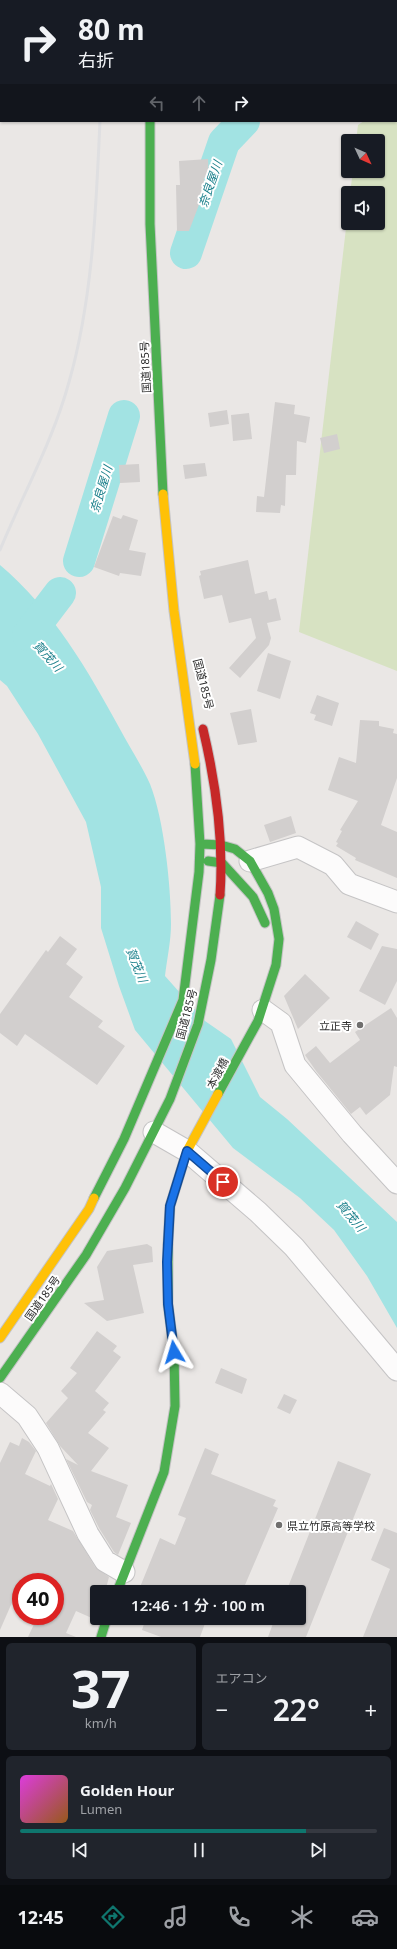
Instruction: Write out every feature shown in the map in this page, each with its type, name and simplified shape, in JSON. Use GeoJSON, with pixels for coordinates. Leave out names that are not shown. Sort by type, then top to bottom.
{"type":"FeatureCollection","features":[{"type":"Feature","properties":{"kind":"main road","name":"国道185号"},"geometry":{"type":"LineString","coordinates":[[0,1338],[89,1209],[150,1081],[183,1000],[188,969],[200,859],[197,776],[174,611],[162,492],[150,224],[150,122]]}},
{"type":"Feature","properties":{"kind":"main road","name":"国道185号"},"geometry":{"type":"LineString","coordinates":[[174,611],[196,700]]}},
{"type":"Feature","properties":{"kind":"main road","name":"国道185号"},"geometry":{"type":"LineString","coordinates":[[0,1378],[86,1255],[125,1188],[170,1099],[198,1024],[211,960],[219,909],[222,863],[214,775],[201,723]]}},
{"type":"Feature","properties":{"kind":"main road"},"geometry":{"type":"LineString","coordinates":[[200,844],[221,845],[235,849],[250,861],[268,893],[274,910],[279,939],[276,965],[261,1016]]}},
{"type":"Feature","properties":{"kind":"main road"},"geometry":{"type":"LineString","coordinates":[[200,859],[222,863],[253,897],[265,921],[266,936]]}},
{"type":"Feature","properties":{"kind":"main road"},"geometry":{"type":"LineString","coordinates":[[261,1016],[266,965]]}},
{"type":"Feature","properties":{"kind":"main road","name":"本渡橋"},"geometry":{"type":"LineString","coordinates":[[119,1585],[164,1472],[171,1436],[175,1406],[174,1352],[168,1304],[170,1206],[192,1143],[261,1016]]}},
{"type":"Feature","properties":{"kind":"main road"},"geometry":{"type":"LineString","coordinates":[[101,1637],[105,1625]]}},
{"type":"Feature","properties":{"kind":"street"},"geometry":{"type":"LineString","coordinates":[[250,861],[298,847],[333,865],[349,884],[397,902]]}},
{"type":"Feature","properties":{"kind":"street"},"geometry":{"type":"LineString","coordinates":[[261,1016],[281,1023],[295,1065],[352,1134],[397,1183]]}},
{"type":"Feature","properties":{"kind":"street"},"geometry":{"type":"LineString","coordinates":[[154,1132],[192,1143],[294,1247],[397,1370]]}},
{"type":"Feature","properties":{"kind":"street"},"geometry":{"type":"LineString","coordinates":[[0,1392],[27,1416],[48,1448],[88,1534],[105,1561],[124,1572]]}},
{"type":"Feature","properties":{"kind":"green space"},"geometry":{"type":"Polygon","coordinates":[[[362,122],[397,122],[397,671],[299,632],[346,230],[385,230],[385,186],[351,186],[352,178],[385,178],[385,134],[357,134],[358,125],[362,122]]]}},
{"type":"Feature","properties":{"kind":"water","name":"賀茂川"},"geometry":{"type":"Polygon","coordinates":[[[0,565],[37,601],[68,642],[96,686],[150,784],[163,834],[170,891],[171,930],[165,976],[205,1021],[231,1039],[260,1097],[287,1119],[397,1222],[397,1328],[367,1276],[334,1230],[300,1198],[233,1148],[135,1030],[119,986],[101,928],[101,887],[86,822],[38,734],[7,686],[0,680],[0,565]]]}},
{"type":"Feature","properties":{"kind":"building"},"geometry":{"type":"Polygon","coordinates":[[[208,159],[209,178],[204,178],[205,189],[189,231],[177,231],[176,185],[180,185],[179,161],[208,159]]]}},
{"type":"Feature","properties":{"kind":"building"},"geometry":{"type":"Polygon","coordinates":[[[275,402],[295,405],[294,414],[310,417],[306,443],[297,441],[296,475],[286,475],[285,506],[281,505],[280,513],[256,512],[257,496],[264,497],[275,402]]]}},
{"type":"Feature","properties":{"kind":"building"},"geometry":{"type":"Polygon","coordinates":[[[227,410],[229,424],[210,427],[208,413],[227,410]]]}},
{"type":"Feature","properties":{"kind":"building"},"geometry":{"type":"Polygon","coordinates":[[[249,413],[252,439],[233,441],[231,415],[249,413]]]}},
{"type":"Feature","properties":{"kind":"building"},"geometry":{"type":"Polygon","coordinates":[[[337,434],[340,449],[324,453],[320,438],[337,434]]]}},
{"type":"Feature","properties":{"kind":"building"},"geometry":{"type":"Polygon","coordinates":[[[205,463],[207,476],[185,479],[183,465],[205,463]]]}},
{"type":"Feature","properties":{"kind":"building"},"geometry":{"type":"Polygon","coordinates":[[[139,464],[140,482],[120,483],[119,465],[139,464]]]}},
{"type":"Feature","properties":{"kind":"building"},"geometry":{"type":"Polygon","coordinates":[[[123,515],[138,520],[129,550],[146,553],[141,576],[120,573],[119,576],[94,567],[113,516],[121,519],[123,515]]]}},
{"type":"Feature","properties":{"kind":"building"},"geometry":{"type":"Polygon","coordinates":[[[248,560],[255,594],[267,591],[269,600],[276,598],[281,620],[267,623],[271,638],[269,645],[240,678],[229,668],[256,638],[251,618],[229,623],[222,595],[204,599],[199,576],[201,575],[200,571],[248,560]]]}},
{"type":"Feature","properties":{"kind":"building"},"geometry":{"type":"Polygon","coordinates":[[[268,653],[291,661],[280,699],[257,691],[268,653]]]}},
{"type":"Feature","properties":{"kind":"building"},"geometry":{"type":"Polygon","coordinates":[[[317,695],[339,703],[332,726],[314,720],[316,715],[310,713],[317,695]]]}},
{"type":"Feature","properties":{"kind":"building"},"geometry":{"type":"Polygon","coordinates":[[[251,709],[257,742],[238,745],[230,713],[251,709]]]}},
{"type":"Feature","properties":{"kind":"building"},"geometry":{"type":"Polygon","coordinates":[[[360,720],[379,721],[379,726],[394,729],[393,733],[397,734],[397,778],[381,825],[397,832],[397,878],[355,860],[356,858],[336,846],[338,843],[336,842],[342,831],[340,830],[358,801],[328,790],[339,757],[356,763],[360,720]]]}},
{"type":"Feature","properties":{"kind":"building"},"geometry":{"type":"Polygon","coordinates":[[[291,816],[296,833],[270,842],[264,825],[291,816]]]}},
{"type":"Feature","properties":{"kind":"building"},"geometry":{"type":"Polygon","coordinates":[[[356,921],[379,934],[371,950],[347,937],[356,921]]]}},
{"type":"Feature","properties":{"kind":"building"},"geometry":{"type":"Polygon","coordinates":[[[60,936],[77,949],[66,964],[83,977],[69,997],[103,1021],[98,1027],[125,1046],[97,1085],[25,1034],[17,1046],[0,1033],[0,1014],[46,950],[48,952],[60,936]]]}},
{"type":"Feature","properties":{"kind":"building"},"geometry":{"type":"Polygon","coordinates":[[[382,946],[397,949],[397,981],[385,1005],[359,991],[382,946]]]}},
{"type":"Feature","properties":{"kind":"building"},"geometry":{"type":"Polygon","coordinates":[[[305,974],[330,998],[298,1029],[284,996],[305,974]]]}},
{"type":"Feature","properties":{"kind":"building"},"geometry":{"type":"Polygon","coordinates":[[[391,1008],[397,1018],[397,1067],[394,1066],[390,1095],[366,1115],[360,1107],[351,1114],[305,1055],[316,1046],[330,1063],[360,1040],[355,1032],[391,1008]]]}},
{"type":"Feature","properties":{"kind":"building"},"geometry":{"type":"Polygon","coordinates":[[[147,1244],[152,1247],[153,1262],[133,1265],[144,1313],[107,1321],[84,1303],[104,1300],[97,1267],[107,1251],[147,1244]]]}},
{"type":"Feature","properties":{"kind":"building"},"geometry":{"type":"Polygon","coordinates":[[[97,1331],[117,1346],[113,1351],[121,1357],[95,1391],[109,1403],[103,1410],[106,1412],[88,1433],[109,1448],[91,1471],[128,1485],[116,1517],[131,1523],[118,1555],[114,1552],[99,1528],[90,1510],[92,1505],[87,1502],[66,1459],[78,1465],[60,1446],[46,1423],[68,1398],[61,1391],[77,1373],[70,1368],[97,1331]]]}},
{"type":"Feature","properties":{"kind":"building"},"geometry":{"type":"Polygon","coordinates":[[[221,1368],[247,1379],[242,1394],[215,1383],[221,1368]]]}},
{"type":"Feature","properties":{"kind":"building"},"geometry":{"type":"Polygon","coordinates":[[[284,1394],[297,1400],[290,1414],[277,1408],[284,1394]]]}},
{"type":"Feature","properties":{"kind":"building"},"geometry":{"type":"Polygon","coordinates":[[[22,1438],[29,1442],[36,1451],[25,1474],[50,1486],[51,1484],[58,1499],[48,1520],[73,1531],[95,1567],[109,1577],[107,1585],[90,1585],[90,1617],[76,1611],[66,1633],[76,1637],[28,1637],[34,1625],[64,1625],[64,1573],[12,1573],[12,1603],[0,1630],[0,1463],[10,1442],[19,1446],[22,1438]]]}},
{"type":"Feature","properties":{"kind":"building"},"geometry":{"type":"Polygon","coordinates":[[[205,1448],[219,1454],[211,1474],[276,1500],[273,1506],[278,1508],[245,1585],[141,1585],[160,1538],[175,1545],[186,1518],[178,1515],[205,1448]]]}},
{"type":"Feature","properties":{"kind":"building"},"geometry":{"type":"Polygon","coordinates":[[[338,1461],[371,1474],[306,1637],[268,1637],[272,1625],[306,1625],[306,1585],[289,1585],[338,1461]]]}},
{"type":"Feature","properties":{"kind":"building"},"geometry":{"type":"Polygon","coordinates":[[[384,1528],[397,1533],[397,1637],[363,1637],[390,1569],[371,1560],[384,1528]]]}},
{"type":"Feature","properties":{"kind":"building"},"geometry":{"type":"Polygon","coordinates":[[[144,1625],[204,1625],[200,1637],[161,1637],[142,1630],[144,1625]]]}},
{"type":"Feature","properties":{"kind":"waterway","name":"奈良屋川"},"geometry":{"type":"LineString","coordinates":[[186,253],[224,142],[243,122]]}},
{"type":"Feature","properties":{"kind":"waterway","name":"奈良屋川"},"geometry":{"type":"LineString","coordinates":[[79,561],[124,416]]}},
{"type":"Feature","properties":{"kind":"waterway","name":"奈良屋川"},"geometry":{"type":"LineString","coordinates":[[28,635],[60,593]]}},
{"type":"Feature","properties":{"kind":"railway"},"geometry":{"type":"LineString","coordinates":[[0,550],[55,425],[69,382],[77,350],[92,253],[100,122]]}},
{"type":"Feature","properties":{"kind":"traffic: fast"},"geometry":{"type":"LineString","coordinates":[[150,122],[150,224],[163,494]]}},
{"type":"Feature","properties":{"kind":"traffic: fast"},"geometry":{"type":"LineString","coordinates":[[94,1198],[124,1139],[183,1000],[199,872],[200,844],[195,764]]}},
{"type":"Feature","properties":{"kind":"traffic: fast"},"geometry":{"type":"LineString","coordinates":[[202,844],[221,845],[235,849],[250,861],[268,893],[274,909],[279,939],[276,965],[258,1021],[218,1094]]}},
{"type":"Feature","properties":{"kind":"traffic: fast"},"geometry":{"type":"LineString","coordinates":[[208,861],[222,863],[253,897],[265,923]]}},
{"type":"Feature","properties":{"kind":"traffic: fast"},"geometry":{"type":"LineString","coordinates":[[0,1378],[86,1255],[125,1188],[170,1099],[198,1024],[211,960],[220,895]]}},
{"type":"Feature","properties":{"kind":"traffic: fast"},"geometry":{"type":"LineString","coordinates":[[120,1585],[164,1472],[175,1406],[174,1352],[168,1304],[168,1244]]}},
{"type":"Feature","properties":{"kind":"traffic: fast"},"geometry":{"type":"LineString","coordinates":[[101,1637],[105,1625]]}},
{"type":"Feature","properties":{"kind":"traffic: slow"},"geometry":{"type":"LineString","coordinates":[[163,494],[174,611],[195,764]]}},
{"type":"Feature","properties":{"kind":"traffic: slow"},"geometry":{"type":"LineString","coordinates":[[168,1244],[170,1206],[187,1151],[218,1094]]}},
{"type":"Feature","properties":{"kind":"traffic: slow"},"geometry":{"type":"LineString","coordinates":[[0,1338],[89,1209],[94,1198]]}},
{"type":"Feature","properties":{"kind":"traffic: jam"},"geometry":{"type":"LineString","coordinates":[[203,729],[212,770],[218,812],[221,853],[220,895]]}},
{"type":"Feature","properties":{"kind":"place","name":"立正寺"},"geometry":{"type":"Point","coordinates":[360,1025]}},
{"type":"Feature","properties":{"kind":"place","name":"県立竹原高等学校"},"geometry":{"type":"Point","coordinates":[279,1525]}},
{"type":"Feature","properties":{"kind":"route"},"geometry":{"type":"LineString","coordinates":[[174,1352],[168,1304],[167,1262],[170,1206],[187,1151],[223,1182]]}}]}
